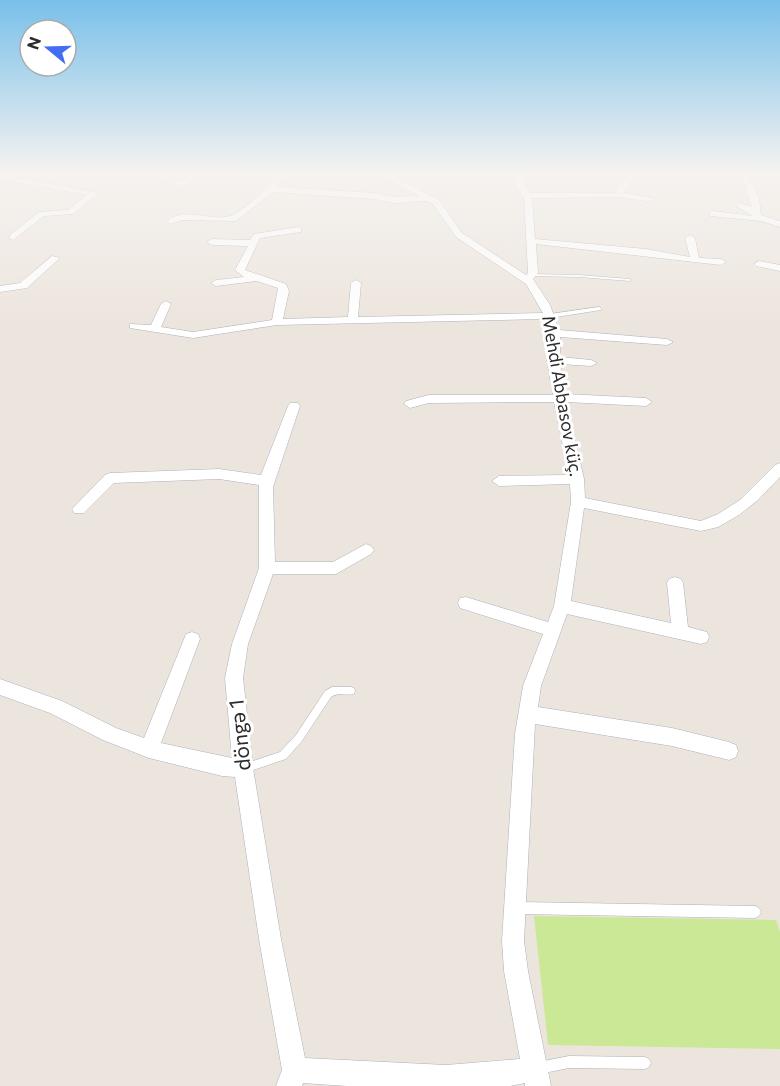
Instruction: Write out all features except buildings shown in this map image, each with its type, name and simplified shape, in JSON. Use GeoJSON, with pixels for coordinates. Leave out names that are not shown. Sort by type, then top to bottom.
{"type":"FeatureCollection","features":[{"type":"Feature","properties":{"kind":"street"},"geometry":{"type":"LineString","coordinates":[[13,237],[29,225]]}},
{"type":"Feature","properties":{"kind":"street","name":"Mehdi Abbasov küç."},"geometry":{"type":"LineString","coordinates":[[452,225],[459,235],[530,278],[550,316],[554,333],[553,360],[559,399],[577,480],[578,502],[562,606],[532,686],[522,751],[514,908],[516,971],[536,1077]]}},
{"type":"Feature","properties":{"kind":"street"},"geometry":{"type":"LineString","coordinates":[[530,225],[530,278]]}},
{"type":"Feature","properties":{"kind":"street"},"geometry":{"type":"LineString","coordinates":[[277,322],[284,291],[282,286],[241,273],[240,270],[255,237],[298,230]]}},
{"type":"Feature","properties":{"kind":"street"},"geometry":{"type":"LineString","coordinates":[[690,238],[695,260]]}},
{"type":"Feature","properties":{"kind":"street"},"geometry":{"type":"LineString","coordinates":[[531,241],[721,262]]}},
{"type":"Feature","properties":{"kind":"street"},"geometry":{"type":"LineString","coordinates":[[212,242],[253,243]]}},
{"type":"Feature","properties":{"kind":"street"},"geometry":{"type":"LineString","coordinates":[[0,290],[23,286],[55,258]]}},
{"type":"Feature","properties":{"kind":"street"},"geometry":{"type":"LineString","coordinates":[[759,264],[780,268]]}},
{"type":"Feature","properties":{"kind":"street"},"geometry":{"type":"LineString","coordinates":[[216,283],[257,278]]}},
{"type":"Feature","properties":{"kind":"street"},"geometry":{"type":"LineString","coordinates":[[353,320],[356,283]]}},
{"type":"Feature","properties":{"kind":"street"},"geometry":{"type":"LineString","coordinates":[[155,328],[166,304]]}},
{"type":"Feature","properties":{"kind":"street"},"geometry":{"type":"LineString","coordinates":[[134,326],[193,335],[277,322],[550,316]]}},
{"type":"Feature","properties":{"kind":"street"},"geometry":{"type":"LineString","coordinates":[[554,333],[667,342]]}},
{"type":"Feature","properties":{"kind":"street"},"geometry":{"type":"LineString","coordinates":[[553,360],[591,363]]}},
{"type":"Feature","properties":{"kind":"street"},"geometry":{"type":"LineString","coordinates":[[410,404],[429,399],[608,399],[646,402]]}},
{"type":"Feature","properties":{"kind":"street","name":"döngə 1"},"geometry":{"type":"LineString","coordinates":[[292,1078],[243,768],[234,678],[240,644],[267,568],[267,481],[294,406]]}},
{"type":"Feature","properties":{"kind":"street"},"geometry":{"type":"LineString","coordinates":[[578,502],[688,525],[701,525],[720,520],[740,507],[780,468]]}},
{"type":"Feature","properties":{"kind":"street"},"geometry":{"type":"LineString","coordinates":[[80,509],[110,478],[219,474],[267,481]]}},
{"type":"Feature","properties":{"kind":"street"},"geometry":{"type":"LineString","coordinates":[[499,481],[577,480]]}},
{"type":"Feature","properties":{"kind":"street"},"geometry":{"type":"LineString","coordinates":[[267,568],[336,568],[366,550]]}},
{"type":"Feature","properties":{"kind":"street"},"geometry":{"type":"LineString","coordinates":[[675,583],[680,633]]}},
{"type":"Feature","properties":{"kind":"street"},"geometry":{"type":"LineString","coordinates":[[465,603],[552,630]]}},
{"type":"Feature","properties":{"kind":"street"},"geometry":{"type":"LineString","coordinates":[[562,606],[701,637]]}},
{"type":"Feature","properties":{"kind":"street"},"geometry":{"type":"LineString","coordinates":[[149,749],[192,639]]}},
{"type":"Feature","properties":{"kind":"street"},"geometry":{"type":"LineString","coordinates":[[0,687],[56,706],[110,734],[149,749],[222,767],[243,768]]}},
{"type":"Feature","properties":{"kind":"street"},"geometry":{"type":"LineString","coordinates":[[527,714],[672,737],[729,751]]}},
{"type":"Feature","properties":{"kind":"street"},"geometry":{"type":"LineString","coordinates":[[292,1078],[443,1078],[514,1074],[536,1077]]}},
{"type":"Feature","properties":{"kind":"lane"},"geometry":{"type":"LineString","coordinates":[[530,278],[630,280]]}},
{"type":"Feature","properties":{"kind":"lane"},"geometry":{"type":"LineString","coordinates":[[550,316],[599,309]]}},
{"type":"Feature","properties":{"kind":"lane"},"geometry":{"type":"LineString","coordinates":[[243,768],[284,756],[300,738],[328,694],[332,691],[351,691]]}},
{"type":"Feature","properties":{"kind":"lane"},"geometry":{"type":"LineString","coordinates":[[514,908],[755,912]]}},
{"type":"Feature","properties":{"kind":"lane"},"geometry":{"type":"LineString","coordinates":[[536,1077],[569,1062],[645,1063]]}},
{"type":"Feature","properties":{"kind":"green space"},"geometry":{"type":"Polygon","coordinates":[[[534,916],[776,920],[780,932],[780,1049],[548,1045],[534,916]]]}}]}
